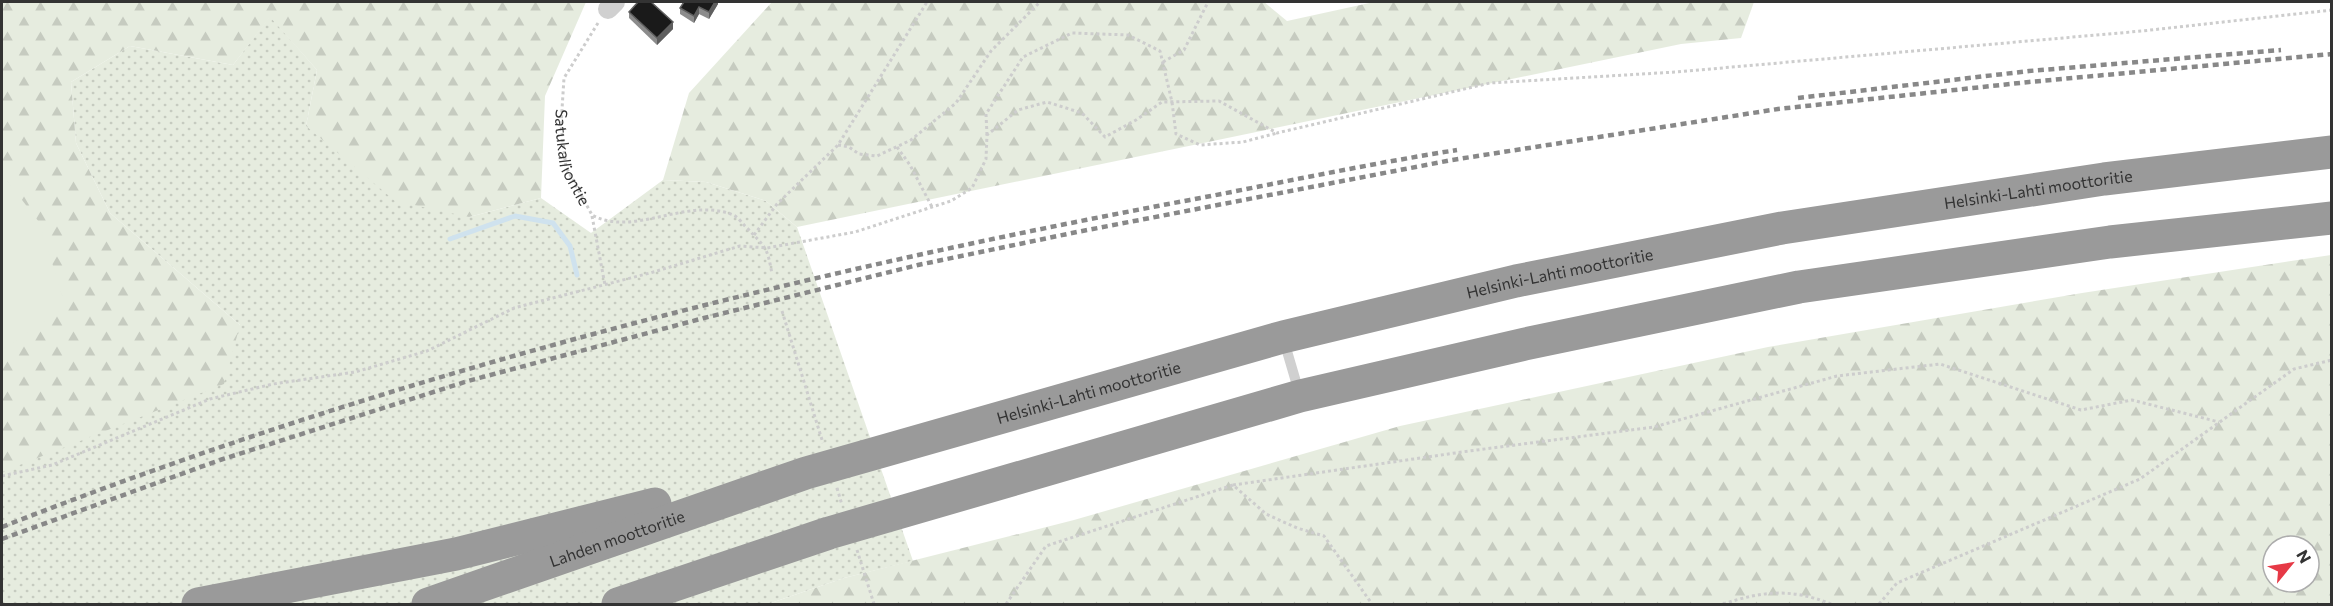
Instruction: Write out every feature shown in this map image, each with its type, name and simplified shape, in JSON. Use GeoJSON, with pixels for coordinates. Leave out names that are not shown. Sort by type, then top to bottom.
{"type":"FeatureCollection","features":[{"type":"Feature","properties":{"kind":"highway","name":"Helsinki-Lahti moottoritie"},"geometry":{"type":"LineString","coordinates":[[820,477],[1283,336],[1516,281],[1782,228],[2104,179],[2331,152]]}},
{"type":"Feature","properties":{"kind":"highway"},"geometry":{"type":"LineString","coordinates":[[618,604],[853,530],[1300,396],[1525,344],[1799,287],[2110,242],[2331,218]]}},
{"type":"Feature","properties":{"kind":"highway"},"geometry":{"type":"LineString","coordinates":[[198,604],[456,554],[699,492],[820,477]]}},
{"type":"Feature","properties":{"kind":"highway","name":"Lahden moottoritie"},"geometry":{"type":"LineString","coordinates":[[428,604],[820,477]]}},
{"type":"Feature","properties":{"kind":"lane"},"geometry":{"type":"LineString","coordinates":[[1283,336],[1300,396]]}},
{"type":"Feature","properties":{"kind":"path"},"geometry":{"type":"LineString","coordinates":[[754,235],[777,204],[838,145],[927,2]]}},
{"type":"Feature","properties":{"kind":"path"},"geometry":{"type":"LineString","coordinates":[[838,145],[849,147],[859,154],[877,156],[911,140],[956,103],[991,51],[1040,2]]}},
{"type":"Feature","properties":{"kind":"path"},"geometry":{"type":"LineString","coordinates":[[1163,62],[1184,50],[1208,2]]}},
{"type":"Feature","properties":{"kind":"path","name":"Satukalliontie"},"geometry":{"type":"LineString","coordinates":[[611,5],[564,78],[561,125],[566,167],[592,215],[598,219],[621,222],[700,208],[734,215],[767,248]]}},
{"type":"Feature","properties":{"kind":"path"},"geometry":{"type":"LineString","coordinates":[[2,476],[52,465],[210,399],[273,384],[355,372],[426,351],[514,308],[740,246],[767,248],[855,232],[951,201],[972,188],[986,159],[986,114],[1023,57],[1072,33],[1128,34],[1160,51],[1172,102],[1176,134],[1200,145],[1243,142],[1490,83],[1677,72],[2142,31],[2331,10]]}},
{"type":"Feature","properties":{"kind":"path"},"geometry":{"type":"LineString","coordinates":[[987,135],[1018,110],[1047,102],[1082,113],[1105,137],[1162,102],[1219,101],[1277,133]]}},
{"type":"Feature","properties":{"kind":"path"},"geometry":{"type":"LineString","coordinates":[[897,147],[910,165],[932,207]]}},
{"type":"Feature","properties":{"kind":"path"},"geometry":{"type":"LineString","coordinates":[[592,215],[604,285]]}},
{"type":"Feature","properties":{"kind":"path"},"geometry":{"type":"LineString","coordinates":[[767,248],[772,274]]}},
{"type":"Feature","properties":{"kind":"path"},"geometry":{"type":"LineString","coordinates":[[782,311],[823,443]]}},
{"type":"Feature","properties":{"kind":"path"},"geometry":{"type":"LineString","coordinates":[[1879,604],[1897,583],[2140,479],[2294,369],[2331,360]]}},
{"type":"Feature","properties":{"kind":"path"},"geometry":{"type":"LineString","coordinates":[[1006,604],[1046,546],[1233,485],[1654,427],[1837,376],[1940,364],[2081,410],[2132,400],[2219,422]]}},
{"type":"Feature","properties":{"kind":"path"},"geometry":{"type":"LineString","coordinates":[[820,477],[853,530],[874,604]]}},
{"type":"Feature","properties":{"kind":"path"},"geometry":{"type":"LineString","coordinates":[[1233,485],[1266,514],[1297,528],[1324,536],[1372,604]]}},
{"type":"Feature","properties":{"kind":"path"},"geometry":{"type":"LineString","coordinates":[[1723,604],[1757,594],[1791,592],[1831,604]]}},
{"type":"Feature","properties":{"kind":"green space"},"geometry":{"type":"Polygon","coordinates":[[[2,2],[586,2],[545,96],[541,198],[469,217],[395,201],[306,126],[317,70],[270,17],[233,65],[130,46],[71,82],[76,143],[110,213],[240,325],[224,384],[2,472],[2,2]]]}},
{"type":"Feature","properties":{"kind":"green space"},"geometry":{"type":"Polygon","coordinates":[[[772,2],[1264,2],[1287,21],[1374,2],[1754,2],[1741,38],[1681,44],[797,227],[766,201],[706,182],[663,180],[689,93],[772,2]]]}},
{"type":"Feature","properties":{"kind":"green space"},"geometry":{"type":"Polygon","coordinates":[[[270,16],[317,70],[306,126],[469,217],[541,198],[591,233],[663,180],[706,182],[766,201],[797,227],[913,561],[844,578],[768,604],[2,604],[2,472],[240,325],[110,213],[76,143],[71,82],[130,46],[233,65],[270,16]]]}},
{"type":"Feature","properties":{"kind":"green space"},"geometry":{"type":"Polygon","coordinates":[[[2,174],[39,222],[66,307],[2,349],[2,174]]]}},
{"type":"Feature","properties":{"kind":"green space"},"geometry":{"type":"Polygon","coordinates":[[[2331,255],[2331,604],[768,604],[844,578],[1074,520],[1400,426],[1768,347],[2082,293],[2331,255]]]}},
{"type":"Feature","properties":{"kind":"building"},"geometry":{"type":"Polygon","coordinates":[[[638,2],[651,2],[673,22],[657,38],[629,12],[638,2]]]}},
{"type":"Feature","properties":{"kind":"building"},"geometry":{"type":"Polygon","coordinates":[[[684,2],[715,2],[709,12],[699,7],[694,16],[680,8],[684,2]]]}},
{"type":"Feature","properties":{"kind":"waterway"},"geometry":{"type":"LineString","coordinates":[[450,239],[515,216],[553,223],[570,246],[577,275]]}},
{"type":"Feature","properties":{"kind":"railway"},"geometry":{"type":"LineString","coordinates":[[1798,98],[2029,71],[2281,50]]}},
{"type":"Feature","properties":{"kind":"railway"},"geometry":{"type":"LineString","coordinates":[[2,539],[220,460],[468,381],[704,318],[918,265],[1452,160],[1778,109],[2029,82],[2332,54]]}},
{"type":"Feature","properties":{"kind":"railway"},"geometry":{"type":"LineString","coordinates":[[2,527],[149,472],[298,421],[448,375],[599,333],[904,258],[1057,226],[1457,150]]}}]}
